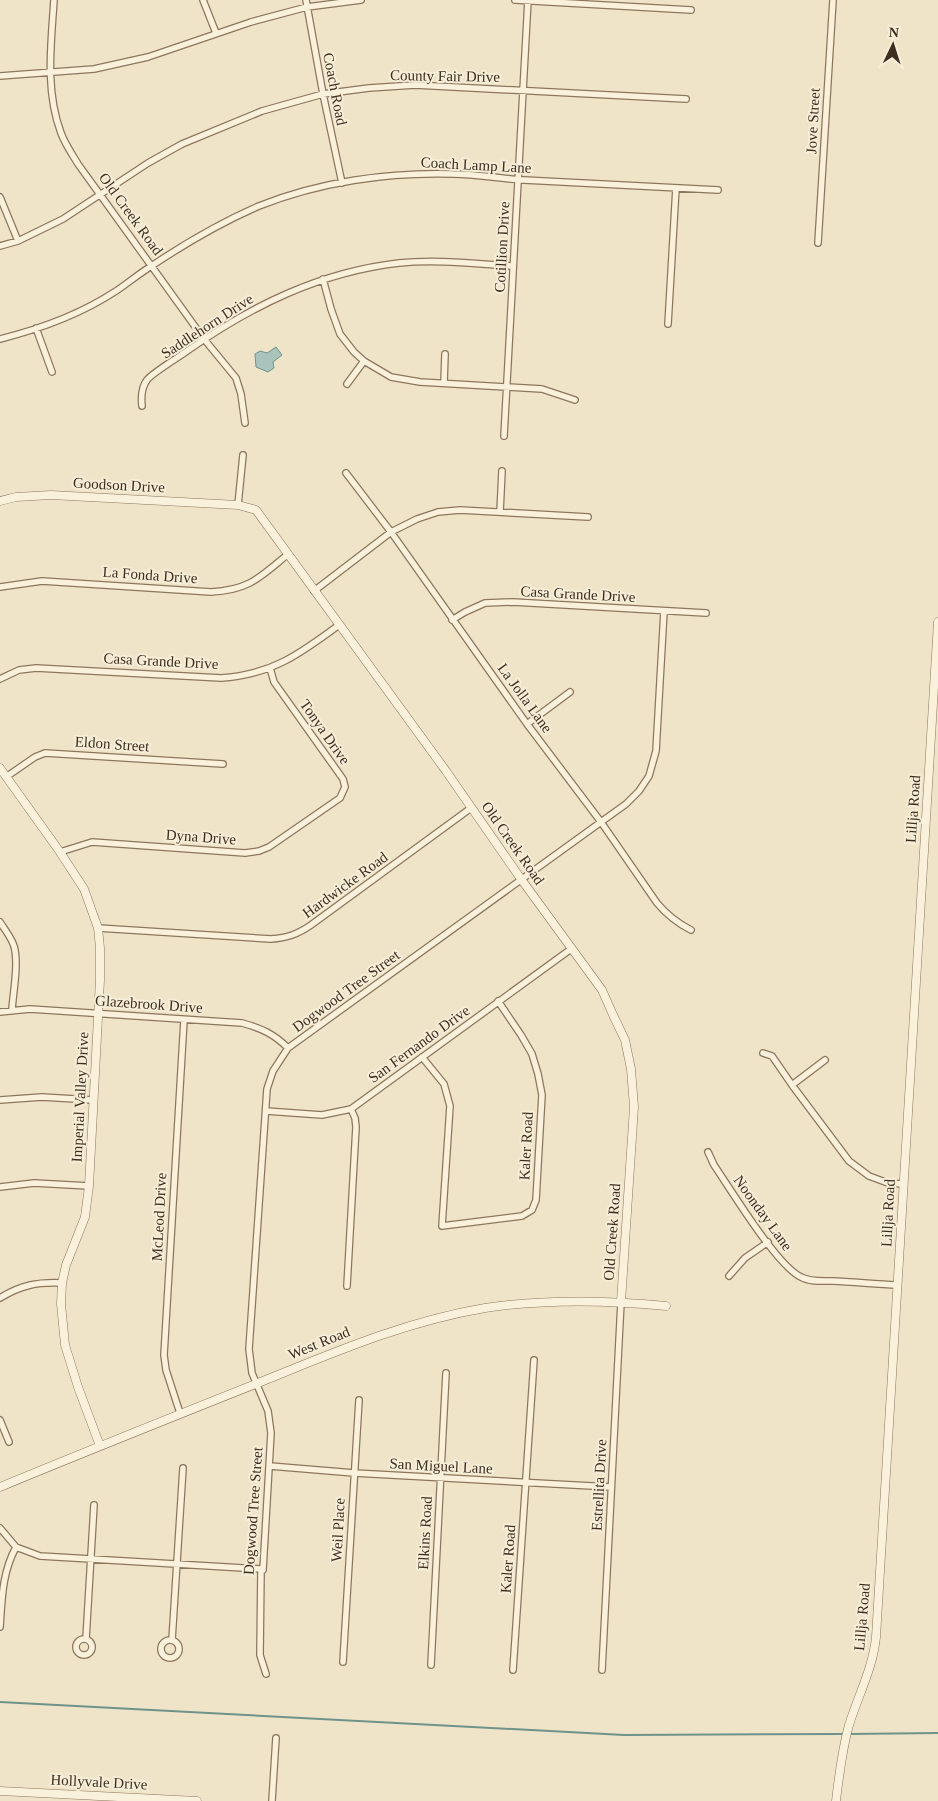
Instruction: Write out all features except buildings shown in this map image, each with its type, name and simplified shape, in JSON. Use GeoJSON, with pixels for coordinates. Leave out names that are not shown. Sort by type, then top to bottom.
{"type":"FeatureCollection","features":[{"type":"Feature","properties":{"kind":"street","name":"Old Creek Road"},"geometry":{"type":"LineString","coordinates":[[54,0],[49,73],[53,104],[62,134],[78,164],[204,339],[236,378],[241,394],[244,423]]}},
{"type":"Feature","properties":{"kind":"street"},"geometry":{"type":"LineString","coordinates":[[203,0],[216,32]]}},
{"type":"Feature","properties":{"kind":"street","name":"Coach Road"},"geometry":{"type":"LineString","coordinates":[[306,0],[323,94],[342,182]]}},
{"type":"Feature","properties":{"kind":"street"},"geometry":{"type":"LineString","coordinates":[[0,76],[94,69],[148,57],[216,32],[307,7],[361,0]]}},
{"type":"Feature","properties":{"kind":"street"},"geometry":{"type":"LineString","coordinates":[[515,0],[691,10]]}},
{"type":"Feature","properties":{"kind":"street","name":"Cotillion Drive"},"geometry":{"type":"LineString","coordinates":[[504,436],[528,0]]}},
{"type":"Feature","properties":{"kind":"street","name":"Jove Street"},"geometry":{"type":"LineString","coordinates":[[818,243],[832,0]]}},
{"type":"Feature","properties":{"kind":"street","name":"County Fair Drive"},"geometry":{"type":"LineString","coordinates":[[0,246],[18,241],[63,219],[148,163],[182,144],[262,111],[323,94],[415,85],[686,98]]}},
{"type":"Feature","properties":{"kind":"street","name":"Coach Lamp Lane"},"geometry":{"type":"LineString","coordinates":[[0,339],[36,328],[77,312],[115,292],[151,266],[220,224],[260,206],[299,192],[342,182],[406,174],[454,174],[518,180],[718,190]]}},
{"type":"Feature","properties":{"kind":"street"},"geometry":{"type":"LineString","coordinates":[[668,324],[676,188]]}},
{"type":"Feature","properties":{"kind":"street"},"geometry":{"type":"LineString","coordinates":[[0,197],[18,241]]}},
{"type":"Feature","properties":{"kind":"street","name":"Saddlehorn Drive"},"geometry":{"type":"LineString","coordinates":[[142,406],[141,394],[147,380],[204,339],[269,300],[323,279],[366,268],[399,263],[424,262],[513,266]]}},
{"type":"Feature","properties":{"kind":"street"},"geometry":{"type":"LineString","coordinates":[[323,279],[340,334],[364,361],[391,377],[420,382],[542,389],[575,400]]}},
{"type":"Feature","properties":{"kind":"street"},"geometry":{"type":"LineString","coordinates":[[36,328],[52,372]]}},
{"type":"Feature","properties":{"kind":"street"},"geometry":{"type":"LineString","coordinates":[[444,383],[446,354]]}},
{"type":"Feature","properties":{"kind":"street"},"geometry":{"type":"LineString","coordinates":[[347,384],[364,361]]}},
{"type":"Feature","properties":{"kind":"street"},"geometry":{"type":"LineString","coordinates":[[238,505],[243,455]]}},
{"type":"Feature","properties":{"kind":"street"},"geometry":{"type":"LineString","coordinates":[[500,512],[502,471]]}},
{"type":"Feature","properties":{"kind":"street","name":"La Jolla Lane"},"geometry":{"type":"LineString","coordinates":[[346,473],[391,532],[452,620],[601,822],[661,908],[677,923],[691,930]]}},
{"type":"Feature","properties":{"kind":"street","name":"Goodson Drive"},"geometry":{"type":"LineString","coordinates":[[0,501],[51,495],[238,505]]}},
{"type":"Feature","properties":{"kind":"street","name":"Old Creek Road"},"geometry":{"type":"LineString","coordinates":[[238,505],[256,510],[602,990],[625,1040],[632,1069],[634,1107],[621,1302]]}},
{"type":"Feature","properties":{"kind":"street"},"geometry":{"type":"LineString","coordinates":[[314,591],[391,532],[417,519],[438,512],[460,510],[588,517]]}},
{"type":"Feature","properties":{"kind":"street","name":"La Fonda Drive"},"geometry":{"type":"LineString","coordinates":[[0,587],[42,581],[210,592],[228,591],[252,583],[287,555]]}},
{"type":"Feature","properties":{"kind":"street","name":"Casa Grande Drive"},"geometry":{"type":"LineString","coordinates":[[452,620],[485,603],[513,602],[706,613]]}},
{"type":"Feature","properties":{"kind":"street","name":"Dogwood Tree Street"},"geometry":{"type":"LineString","coordinates":[[266,1674],[260,1655],[261,1570],[263,1570],[271,1433],[269,1418],[251,1367],[249,1349],[267,1089],[273,1071],[288,1048],[626,804],[639,791],[649,776],[656,751],[664,611]]}},
{"type":"Feature","properties":{"kind":"street","name":"Lillja Road"},"geometry":{"type":"LineString","coordinates":[[836,1801],[849,1724],[875,1650],[937,663],[938,622]]}},
{"type":"Feature","properties":{"kind":"street","name":"Casa Grande Drive"},"geometry":{"type":"LineString","coordinates":[[0,679],[20,670],[36,668],[221,678],[237,677],[270,668],[305,650],[339,625]]}},
{"type":"Feature","properties":{"kind":"street","name":"Tonya Drive"},"geometry":{"type":"LineString","coordinates":[[270,668],[274,682],[343,778],[345,787],[340,798],[328,806]]}},
{"type":"Feature","properties":{"kind":"street"},"geometry":{"type":"LineString","coordinates":[[527,724],[570,692]]}},
{"type":"Feature","properties":{"kind":"street","name":"Eldon Street"},"geometry":{"type":"LineString","coordinates":[[6,777],[35,757],[45,753],[223,764]]}},
{"type":"Feature","properties":{"kind":"street","name":"Imperial Valley Drive"},"geometry":{"type":"LineString","coordinates":[[0,768],[84,889],[98,928],[100,964],[89,1186],[84,1217],[66,1265],[62,1283],[62,1312],[65,1345],[100,1446]]}},
{"type":"Feature","properties":{"kind":"street","name":"Dyna Drive"},"geometry":{"type":"LineString","coordinates":[[60,852],[92,842],[245,853],[259,851],[269,847],[328,806]]}},
{"type":"Feature","properties":{"kind":"street","name":"Hardwicke Road"},"geometry":{"type":"LineString","coordinates":[[98,928],[271,940],[299,934],[471,808]]}},
{"type":"Feature","properties":{"kind":"street"},"geometry":{"type":"LineString","coordinates":[[0,922],[14,948],[12,1010]]}},
{"type":"Feature","properties":{"kind":"street","name":"San Fernando Drive"},"geometry":{"type":"LineString","coordinates":[[266,1111],[322,1115],[351,1109],[571,949]]}},
{"type":"Feature","properties":{"kind":"street","name":"Kaler Road"},"geometry":{"type":"LineString","coordinates":[[422,1058],[444,1084],[450,1106],[442,1226],[522,1216],[532,1210],[536,1200],[542,1095],[532,1054],[498,1002]]}},
{"type":"Feature","properties":{"kind":"street","name":"Glazebrook Drive"},"geometry":{"type":"LineString","coordinates":[[0,1012],[30,1009],[242,1023],[259,1027],[272,1033],[288,1048]]}},
{"type":"Feature","properties":{"kind":"street","name":"McLeod Drive"},"geometry":{"type":"LineString","coordinates":[[180,1413],[166,1370],[164,1355],[184,1020]]}},
{"type":"Feature","properties":{"kind":"street"},"geometry":{"type":"LineString","coordinates":[[763,1054],[772,1056],[836,1145],[856,1167],[869,1176],[882,1181],[903,1184]]}},
{"type":"Feature","properties":{"kind":"street"},"geometry":{"type":"LineString","coordinates":[[792,1085],[825,1060]]}},
{"type":"Feature","properties":{"kind":"street"},"geometry":{"type":"LineString","coordinates":[[0,1100],[42,1097],[92,1100]]}},
{"type":"Feature","properties":{"kind":"street"},"geometry":{"type":"LineString","coordinates":[[347,1286],[356,1127],[351,1109]]}},
{"type":"Feature","properties":{"kind":"street","name":"Noonday Lane"},"geometry":{"type":"LineString","coordinates":[[708,1152],[714,1166],[768,1242],[787,1267],[801,1278],[897,1285]]}},
{"type":"Feature","properties":{"kind":"street"},"geometry":{"type":"LineString","coordinates":[[0,1188],[34,1183],[89,1186]]}},
{"type":"Feature","properties":{"kind":"street"},"geometry":{"type":"LineString","coordinates":[[729,1276],[745,1258],[768,1242]]}},
{"type":"Feature","properties":{"kind":"street"},"geometry":{"type":"LineString","coordinates":[[0,1298],[30,1284],[62,1283]]}},
{"type":"Feature","properties":{"kind":"street","name":"West Road"},"geometry":{"type":"LineString","coordinates":[[0,1487],[180,1413],[374,1337],[452,1315],[484,1308],[584,1301],[666,1306]]}},
{"type":"Feature","properties":{"kind":"street","name":"Estrellita Drive"},"geometry":{"type":"LineString","coordinates":[[602,1670],[621,1302]]}},
{"type":"Feature","properties":{"kind":"street","name":"Kaler Road"},"geometry":{"type":"LineString","coordinates":[[513,1670],[534,1360]]}},
{"type":"Feature","properties":{"kind":"street","name":"Elkins Road"},"geometry":{"type":"LineString","coordinates":[[431,1664],[446,1373]]}},
{"type":"Feature","properties":{"kind":"street","name":"Weil Place"},"geometry":{"type":"LineString","coordinates":[[344,1662],[359,1400]]}},
{"type":"Feature","properties":{"kind":"street"},"geometry":{"type":"LineString","coordinates":[[0,1420],[9,1442]]}},
{"type":"Feature","properties":{"kind":"street","name":"San Miguel Lane"},"geometry":{"type":"LineString","coordinates":[[270,1466],[354,1473],[611,1487]]}},
{"type":"Feature","properties":{"kind":"street"},"geometry":{"type":"LineString","coordinates":[[172,1640],[183,1468]]}},
{"type":"Feature","properties":{"kind":"street"},"geometry":{"type":"LineString","coordinates":[[86,1639],[94,1506]]}},
{"type":"Feature","properties":{"kind":"street"},"geometry":{"type":"LineString","coordinates":[[0,1528],[16,1547],[40,1556],[261,1570]]}},
{"type":"Feature","properties":{"kind":"street"},"geometry":{"type":"LineString","coordinates":[[0,1627],[6,1568],[16,1547]]}},
{"type":"Feature","properties":{"kind":"street"},"geometry":{"type":"LineString","coordinates":[[272,1801],[276,1738]]}},
{"type":"Feature","properties":{"kind":"street","name":"Hollyvale Drive"},"geometry":{"type":"LineString","coordinates":[[0,1791],[197,1801]]}},
{"type":"Feature","properties":{"kind":"water"},"geometry":{"type":"Polygon","coordinates":[[[276,347],[282,355],[273,362],[274,368],[268,372],[256,367],[255,354],[260,351],[267,353],[276,347]]]}},
{"type":"Feature","properties":{"kind":"waterway"},"geometry":{"type":"LineString","coordinates":[[0,1702],[624,1735],[844,1734]]}},
{"type":"Feature","properties":{"kind":"waterway"},"geometry":{"type":"LineString","coordinates":[[849,1734],[938,1733]]}}]}
